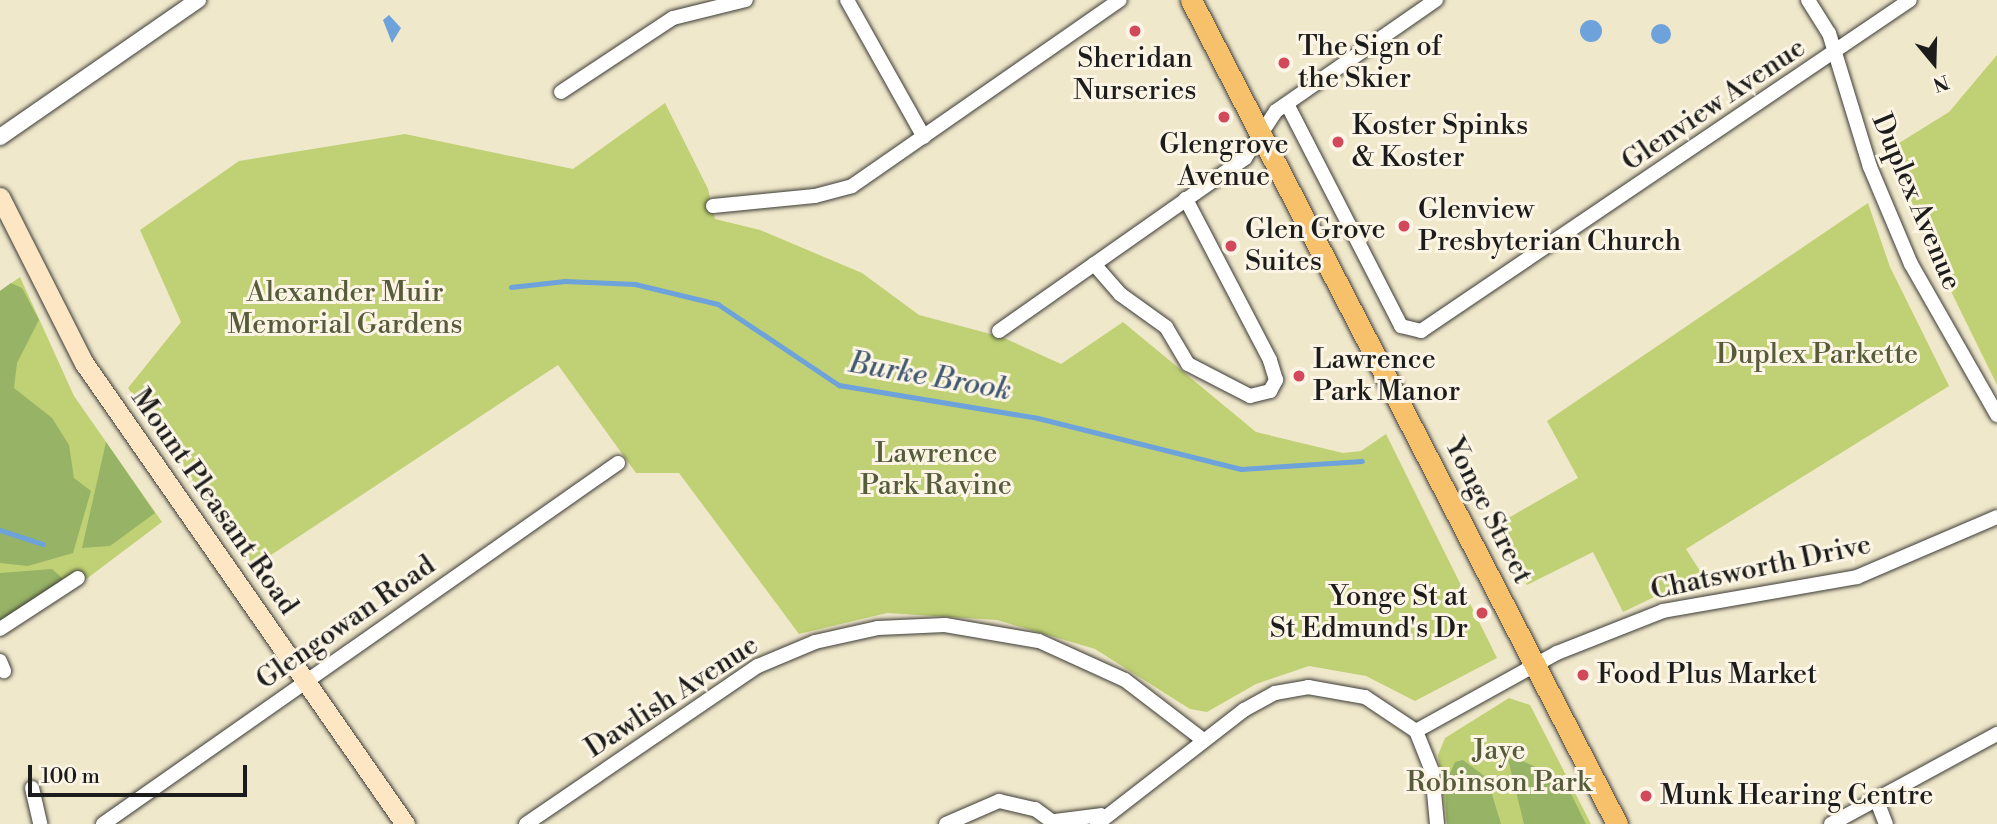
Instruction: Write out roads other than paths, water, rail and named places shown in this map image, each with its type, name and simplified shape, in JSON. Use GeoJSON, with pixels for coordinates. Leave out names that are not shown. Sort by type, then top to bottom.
{"type":"FeatureCollection","features":[{"type":"Feature","properties":{"kind":"main road","name":"Yonge Street"},"geometry":{"type":"LineString","coordinates":[[1191,0],[1617,824]]}},
{"type":"Feature","properties":{"kind":"main road","name":"Mount Pleasant Road"},"geometry":{"type":"LineString","coordinates":[[0,197],[84,363],[405,824]]}},
{"type":"Feature","properties":{"kind":"street"},"geometry":{"type":"LineString","coordinates":[[0,137],[198,0]]}},
{"type":"Feature","properties":{"kind":"street"},"geometry":{"type":"LineString","coordinates":[[561,92],[673,18],[746,0]]}},
{"type":"Feature","properties":{"kind":"street"},"geometry":{"type":"LineString","coordinates":[[847,0],[924,137]]}},
{"type":"Feature","properties":{"kind":"street"},"geometry":{"type":"LineString","coordinates":[[713,206],[836,192],[924,137],[1119,0]]}},
{"type":"Feature","properties":{"kind":"street"},"geometry":{"type":"LineString","coordinates":[[999,331],[1245,158],[1261,134],[1287,104],[1436,0]]}},
{"type":"Feature","properties":{"kind":"street","name":"Duplex Avenue"},"geometry":{"type":"LineString","coordinates":[[1808,0],[1835,53],[1870,167],[1903,246],[1958,356],[1997,415]]}},
{"type":"Feature","properties":{"kind":"street","name":"Glenview Avenue"},"geometry":{"type":"LineString","coordinates":[[1287,104],[1401,326],[1421,331],[1910,0]]}},
{"type":"Feature","properties":{"kind":"street"},"geometry":{"type":"LineString","coordinates":[[1094,264],[1120,294],[1166,327],[1188,364],[1250,396],[1270,391],[1276,380],[1270,360],[1186,200]]}},
{"type":"Feature","properties":{"kind":"street","name":"Glengowan Road"},"geometry":{"type":"LineString","coordinates":[[103,824],[618,463]]}},
{"type":"Feature","properties":{"kind":"street","name":"Chatsworth Drive"},"geometry":{"type":"LineString","coordinates":[[1416,731],[1534,665],[1687,604],[1857,577],[1997,517]]}},
{"type":"Feature","properties":{"kind":"street"},"geometry":{"type":"LineString","coordinates":[[0,629],[78,578]]}},
{"type":"Feature","properties":{"kind":"street","name":"Dawlish Avenue"},"geometry":{"type":"LineString","coordinates":[[526,824],[758,666],[815,642],[878,628],[945,625],[1039,641],[1125,680],[1202,739]]}},
{"type":"Feature","properties":{"kind":"street"},"geometry":{"type":"LineString","coordinates":[[946,824],[999,801],[1023,804],[1055,823],[1099,819],[1202,739],[1260,701],[1308,687],[1365,697],[1416,731],[1432,771],[1437,824]]}},
{"type":"Feature","properties":{"kind":"street"},"geometry":{"type":"LineString","coordinates":[[1831,824],[1997,734]]}},
{"type":"Feature","properties":{"kind":"street"},"geometry":{"type":"LineString","coordinates":[[32,788],[40,824]]}},
{"type":"Feature","properties":{"kind":"street"},"geometry":{"type":"LineString","coordinates":[[1877,801],[1886,824]]}},
{"type":"Feature","properties":{"kind":"water"},"geometry":{"type":"Polygon","coordinates":[[[389,15],[401,28],[392,43],[383,20],[389,15]]]}},
{"type":"Feature","properties":{"kind":"water"},"geometry":{"type":"Polygon","coordinates":[[[1591,20],[1601,27],[1602,31],[1595,41],[1591,42],[1581,35],[1580,31],[1587,21],[1591,20]]]}},
{"type":"Feature","properties":{"kind":"water"},"geometry":{"type":"Polygon","coordinates":[[[1661,24],[1668,27],[1671,34],[1668,41],[1661,44],[1654,41],[1651,34],[1654,27],[1661,24]]]}},
{"type":"Feature","properties":{"kind":"waterway","name":"Burke Brook"},"geometry":{"type":"LineString","coordinates":[[511,287],[565,281],[635,284],[718,304],[839,385],[1038,418],[1241,469],[1362,461]]}},
{"type":"Feature","properties":{"kind":"waterway","name":"Burke Brook"},"geometry":{"type":"LineString","coordinates":[[0,530],[43,544]]}},
{"type":"Feature","properties":{"kind":"place","name":"Sheridan Nurseries"},"geometry":{"type":"Point","coordinates":[1135,31]}},
{"type":"Feature","properties":{"kind":"place","name":"The Sign of the Skier"},"geometry":{"type":"Point","coordinates":[1284,63]}},
{"type":"Feature","properties":{"kind":"place","name":"Glengrove Avenue"},"geometry":{"type":"Point","coordinates":[1224,117]}},
{"type":"Feature","properties":{"kind":"place","name":"Koster Spinks & Koster"},"geometry":{"type":"Point","coordinates":[1338,142]}},
{"type":"Feature","properties":{"kind":"place","name":"Glenview Presbyterian Church"},"geometry":{"type":"Point","coordinates":[1404,226]}},
{"type":"Feature","properties":{"kind":"place","name":"Glen Grove Suites"},"geometry":{"type":"Point","coordinates":[1231,246]}},
{"type":"Feature","properties":{"kind":"place","name":"Lawrence Park Manor"},"geometry":{"type":"Point","coordinates":[1299,376]}},
{"type":"Feature","properties":{"kind":"place","name":"Yonge St at St Edmund's Dr"},"geometry":{"type":"Point","coordinates":[1482,613]}},
{"type":"Feature","properties":{"kind":"place","name":"Food Plus Market"},"geometry":{"type":"Point","coordinates":[1583,675]}},
{"type":"Feature","properties":{"kind":"place","name":"Munk Hearing Centre"},"geometry":{"type":"Point","coordinates":[1646,796]}},
{"type":"Feature","properties":{"kind":"park label","name":"Alexander Muir Memorial Gardens"},"geometry":{"type":"Point","coordinates":[345,309]}},
{"type":"Feature","properties":{"kind":"park label","name":"Duplex Parkette"},"geometry":{"type":"Point","coordinates":[1817,355]}},
{"type":"Feature","properties":{"kind":"park label","name":"Lawrence Park Ravine"},"geometry":{"type":"Point","coordinates":[936,470]}},
{"type":"Feature","properties":{"kind":"park label","name":"Jaye Robinson Park"},"geometry":{"type":"Point","coordinates":[1499,767]}}]}
